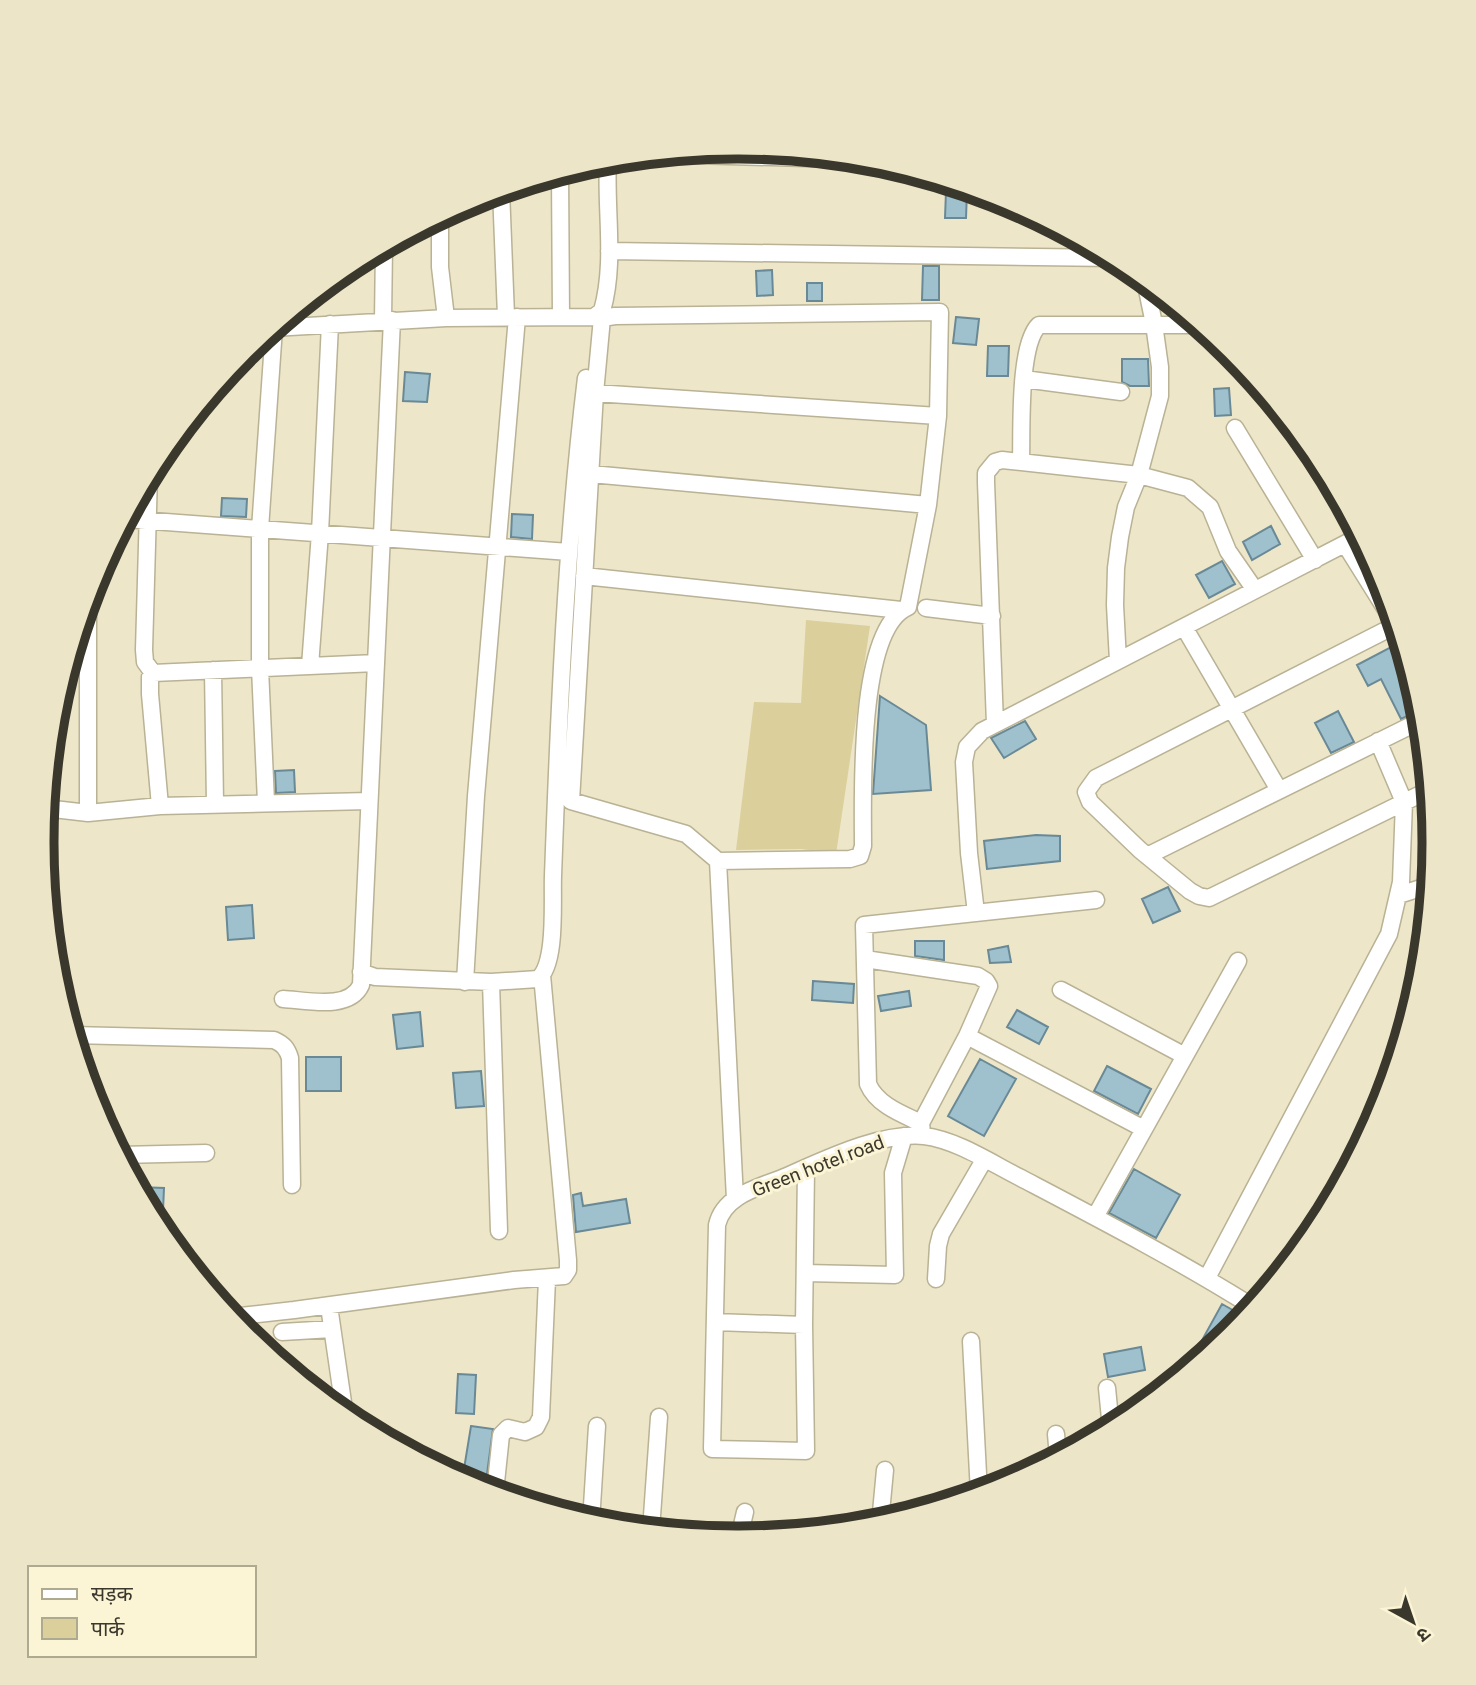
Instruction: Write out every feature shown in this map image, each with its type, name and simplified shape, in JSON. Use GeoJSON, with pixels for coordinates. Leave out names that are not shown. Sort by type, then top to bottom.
{"type":"FeatureCollection","features":[{"type":"Feature","properties":{"kind":"street"},"geometry":{"type":"LineString","coordinates":[[288,327],[446,318],[594,317],[602,311],[605,299],[609,251],[607,172]]}},
{"type":"Feature","properties":{"kind":"street"},"geometry":{"type":"LineString","coordinates":[[560,182],[561,317]]}},
{"type":"Feature","properties":{"kind":"street"},"geometry":{"type":"LineString","coordinates":[[464,982],[476,796],[497,547],[511,317],[502,201]]}},
{"type":"Feature","properties":{"kind":"street"},"geometry":{"type":"LineString","coordinates":[[440,227],[440,267],[446,318]]}},
{"type":"Feature","properties":{"kind":"street"},"geometry":{"type":"LineString","coordinates":[[609,251],[1092,258]]}},
{"type":"Feature","properties":{"kind":"street"},"geometry":{"type":"LineString","coordinates":[[283,999],[340,1001],[358,992],[361,985],[382,538],[388,321],[383,258]]}},
{"type":"Feature","properties":{"kind":"street"},"geometry":{"type":"LineString","coordinates":[[1118,661],[1116,568],[1126,507],[1139,475],[1160,396],[1160,367],[1147,295]]}},
{"type":"Feature","properties":{"kind":"street"},"geometry":{"type":"LineString","coordinates":[[940,312],[938,416],[928,505],[908,607],[901,610],[886,628],[879,645],[869,696],[862,757],[863,846],[860,856],[850,859],[718,861],[686,834],[571,801],[595,393],[602,318],[940,312]]}},
{"type":"Feature","properties":{"kind":"street"},"geometry":{"type":"LineString","coordinates":[[245,1315],[514,1280],[547,1279],[564,1276],[568,1270],[542,975],[549,961],[551,932],[574,471],[589,337],[594,317]]}},
{"type":"Feature","properties":{"kind":"street"},"geometry":{"type":"LineString","coordinates":[[310,666],[320,534],[330,324]]}},
{"type":"Feature","properties":{"kind":"street"},"geometry":{"type":"LineString","coordinates":[[1021,462],[1025,361],[1030,339],[1039,326],[1185,325]]}},
{"type":"Feature","properties":{"kind":"street"},"geometry":{"type":"LineString","coordinates":[[265,802],[260,668],[260,529],[273,342]]}},
{"type":"Feature","properties":{"kind":"street"},"geometry":{"type":"LineString","coordinates":[[1024,379],[1121,392]]}},
{"type":"Feature","properties":{"kind":"street"},"geometry":{"type":"LineString","coordinates":[[595,393],[938,416]]}},
{"type":"Feature","properties":{"kind":"street"},"geometry":{"type":"LineString","coordinates":[[1235,428],[1315,560]]}},
{"type":"Feature","properties":{"kind":"street"},"geometry":{"type":"LineString","coordinates":[[995,724],[986,473],[995,462],[1021,462],[1139,475],[1188,488],[1205,500],[1217,520],[1228,551],[1255,590]]}},
{"type":"Feature","properties":{"kind":"street"},"geometry":{"type":"LineString","coordinates":[[591,474],[928,505]]}},
{"type":"Feature","properties":{"kind":"street"},"geometry":{"type":"LineString","coordinates":[[149,496],[144,650],[145,662],[153,673]]}},
{"type":"Feature","properties":{"kind":"street"},"geometry":{"type":"LineString","coordinates":[[136,520],[569,552]]}},
{"type":"Feature","properties":{"kind":"street"},"geometry":{"type":"LineString","coordinates":[[976,913],[969,853],[964,762],[972,739],[995,724],[1351,541]]}},
{"type":"Feature","properties":{"kind":"street"},"geometry":{"type":"LineString","coordinates":[[1345,544],[1372,586]]}},
{"type":"Feature","properties":{"kind":"street"},"geometry":{"type":"LineString","coordinates":[[584,576],[901,610]]}},
{"type":"Feature","properties":{"kind":"street"},"geometry":{"type":"LineString","coordinates":[[926,608],[992,616]]}},
{"type":"Feature","properties":{"kind":"street"},"geometry":{"type":"LineString","coordinates":[[1184,627],[1279,790]]}},
{"type":"Feature","properties":{"kind":"street"},"geometry":{"type":"LineString","coordinates":[[1387,629],[1096,778],[1086,792],[1090,802],[1147,856],[1190,891],[1199,897],[1209,898],[1420,795]]}},
{"type":"Feature","properties":{"kind":"street"},"geometry":{"type":"LineString","coordinates":[[88,633],[88,814]]}},
{"type":"Feature","properties":{"kind":"street"},"geometry":{"type":"LineString","coordinates":[[153,673],[376,663]]}},
{"type":"Feature","properties":{"kind":"street"},"geometry":{"type":"LineString","coordinates":[[213,670],[215,804]]}},
{"type":"Feature","properties":{"kind":"street"},"geometry":{"type":"LineString","coordinates":[[153,673],[150,677],[150,694],[160,806]]}},
{"type":"Feature","properties":{"kind":"street"},"geometry":{"type":"LineString","coordinates":[[1147,856],[1412,725]]}},
{"type":"Feature","properties":{"kind":"street"},"geometry":{"type":"LineString","coordinates":[[1207,1278],[1389,934],[1399,895],[1404,859],[1405,802],[1378,741]]}},
{"type":"Feature","properties":{"kind":"street"},"geometry":{"type":"LineString","coordinates":[[55,809],[88,814],[160,806],[369,802]]}},
{"type":"Feature","properties":{"kind":"street"},"geometry":{"type":"LineString","coordinates":[[718,861],[735,1199]]}},
{"type":"Feature","properties":{"kind":"street"},"geometry":{"type":"LineString","coordinates":[[1399,895],[1420,888]]}},
{"type":"Feature","properties":{"kind":"street"},"geometry":{"type":"LineString","coordinates":[[865,959],[967,974],[986,981],[989,989],[921,1129],[876,1097],[868,1084],[864,925],[1096,900]]}},
{"type":"Feature","properties":{"kind":"street"},"geometry":{"type":"LineString","coordinates":[[1095,1217],[1238,961]]}},
{"type":"Feature","properties":{"kind":"street"},"geometry":{"type":"LineString","coordinates":[[361,972],[375,977],[464,982],[531,981],[542,975]]}},
{"type":"Feature","properties":{"kind":"street"},"geometry":{"type":"LineString","coordinates":[[491,982],[499,1231]]}},
{"type":"Feature","properties":{"kind":"street"},"geometry":{"type":"LineString","coordinates":[[1061,989],[1185,1056]]}},
{"type":"Feature","properties":{"kind":"street"},"geometry":{"type":"LineString","coordinates":[[83,1035],[274,1040],[282,1043],[290,1058],[292,1185]]}},
{"type":"Feature","properties":{"kind":"street"},"geometry":{"type":"LineString","coordinates":[[967,1036],[1144,1129]]}},
{"type":"Feature","properties":{"kind":"street","name":"Green hotel road"},"geometry":{"type":"LineString","coordinates":[[804,1325],[806,1451],[712,1449],[718,1225],[722,1210],[735,1199],[806,1168],[878,1141],[904,1136],[921,1129],[1095,1217],[1244,1301]]}},
{"type":"Feature","properties":{"kind":"street"},"geometry":{"type":"LineString","coordinates":[[804,1273],[895,1275],[893,1173],[904,1136]]}},
{"type":"Feature","properties":{"kind":"street"},"geometry":{"type":"LineString","coordinates":[[130,1155],[206,1153]]}},
{"type":"Feature","properties":{"kind":"street"},"geometry":{"type":"LineString","coordinates":[[936,1279],[938,1246],[942,1234],[984,1160]]}},
{"type":"Feature","properties":{"kind":"street"},"geometry":{"type":"LineString","coordinates":[[715,1322],[804,1325],[806,1168]]}},
{"type":"Feature","properties":{"kind":"street"},"geometry":{"type":"LineString","coordinates":[[496,1482],[501,1435],[508,1428],[525,1432],[536,1427],[541,1417],[547,1279]]}},
{"type":"Feature","properties":{"kind":"street"},"geometry":{"type":"LineString","coordinates":[[329,1306],[343,1400]]}},
{"type":"Feature","properties":{"kind":"street"},"geometry":{"type":"LineString","coordinates":[[282,1332],[332,1329]]}},
{"type":"Feature","properties":{"kind":"street"},"geometry":{"type":"LineString","coordinates":[[971,1341],[978,1482]]}},
{"type":"Feature","properties":{"kind":"street"},"geometry":{"type":"LineString","coordinates":[[1107,1388],[1110,1416]]}},
{"type":"Feature","properties":{"kind":"street"},"geometry":{"type":"LineString","coordinates":[[652,1520],[659,1417]]}},
{"type":"Feature","properties":{"kind":"street"},"geometry":{"type":"LineString","coordinates":[[592,1510],[597,1426]]}},
{"type":"Feature","properties":{"kind":"street"},"geometry":{"type":"LineString","coordinates":[[1056,1434],[1057,1447]]}},
{"type":"Feature","properties":{"kind":"street"},"geometry":{"type":"LineString","coordinates":[[881,1511],[885,1470]]}},
{"type":"Feature","properties":{"kind":"street"},"geometry":{"type":"LineString","coordinates":[[742,1526],[745,1513]]}},
{"type":"Feature","properties":{"kind":"green space"},"geometry":{"type":"Polygon","coordinates":[[[806,620],[870,626],[836,854],[801,849],[736,850],[754,702],[801,703],[806,620]]]}},
{"type":"Feature","properties":{"kind":"building"},"geometry":{"type":"Polygon","coordinates":[[[946,191],[967,198],[966,218],[945,218],[946,191]]]}},
{"type":"Feature","properties":{"kind":"building"},"geometry":{"type":"Polygon","coordinates":[[[923,266],[939,266],[939,300],[922,300],[923,266]]]}},
{"type":"Feature","properties":{"kind":"building"},"geometry":{"type":"Polygon","coordinates":[[[772,270],[773,295],[757,296],[756,271],[772,270]]]}},
{"type":"Feature","properties":{"kind":"building"},"geometry":{"type":"Polygon","coordinates":[[[807,283],[822,283],[822,301],[807,301],[807,283]]]}},
{"type":"Feature","properties":{"kind":"building"},"geometry":{"type":"Polygon","coordinates":[[[956,317],[979,319],[976,345],[953,343],[956,317]]]}},
{"type":"Feature","properties":{"kind":"building"},"geometry":{"type":"Polygon","coordinates":[[[988,346],[1009,346],[1008,376],[987,376],[988,346]]]}},
{"type":"Feature","properties":{"kind":"building"},"geometry":{"type":"Polygon","coordinates":[[[1122,359],[1148,359],[1149,386],[1130,386],[1122,382],[1122,359]]]}},
{"type":"Feature","properties":{"kind":"building"},"geometry":{"type":"Polygon","coordinates":[[[405,372],[430,374],[427,402],[403,401],[405,372]]]}},
{"type":"Feature","properties":{"kind":"building"},"geometry":{"type":"Polygon","coordinates":[[[1229,388],[1231,415],[1215,416],[1214,389],[1229,388]]]}},
{"type":"Feature","properties":{"kind":"building"},"geometry":{"type":"Polygon","coordinates":[[[222,498],[247,499],[246,517],[221,516],[222,498]]]}},
{"type":"Feature","properties":{"kind":"building"},"geometry":{"type":"Polygon","coordinates":[[[512,514],[533,515],[532,539],[511,537],[512,514]]]}},
{"type":"Feature","properties":{"kind":"building"},"geometry":{"type":"Polygon","coordinates":[[[1271,526],[1280,544],[1252,560],[1243,542],[1271,526]]]}},
{"type":"Feature","properties":{"kind":"building"},"geometry":{"type":"Polygon","coordinates":[[[1222,561],[1235,584],[1209,598],[1196,575],[1222,561]]]}},
{"type":"Feature","properties":{"kind":"building"},"geometry":{"type":"Polygon","coordinates":[[[1392,646],[1410,715],[1401,719],[1381,679],[1368,686],[1357,665],[1392,646]]]}},
{"type":"Feature","properties":{"kind":"building"},"geometry":{"type":"Polygon","coordinates":[[[880,696],[926,725],[931,790],[873,794],[880,696]]]}},
{"type":"Feature","properties":{"kind":"building"},"geometry":{"type":"Polygon","coordinates":[[[1338,711],[1354,742],[1331,753],[1315,723],[1338,711]]]}},
{"type":"Feature","properties":{"kind":"building"},"geometry":{"type":"Polygon","coordinates":[[[1025,721],[1036,739],[1004,758],[991,738],[1025,721]]]}},
{"type":"Feature","properties":{"kind":"building"},"geometry":{"type":"Polygon","coordinates":[[[294,770],[295,792],[276,793],[275,771],[294,770]]]}},
{"type":"Feature","properties":{"kind":"building"},"geometry":{"type":"Polygon","coordinates":[[[1036,835],[1060,836],[1060,861],[987,869],[984,841],[1036,835]]]}},
{"type":"Feature","properties":{"kind":"building"},"geometry":{"type":"Polygon","coordinates":[[[1168,887],[1180,911],[1153,923],[1142,899],[1168,887]]]}},
{"type":"Feature","properties":{"kind":"building"},"geometry":{"type":"Polygon","coordinates":[[[252,905],[254,938],[228,940],[226,907],[252,905]]]}},
{"type":"Feature","properties":{"kind":"building"},"geometry":{"type":"Polygon","coordinates":[[[915,941],[944,941],[944,960],[915,956],[915,941]]]}},
{"type":"Feature","properties":{"kind":"building"},"geometry":{"type":"Polygon","coordinates":[[[1008,946],[1011,962],[990,963],[988,950],[1008,946]]]}},
{"type":"Feature","properties":{"kind":"building"},"geometry":{"type":"Polygon","coordinates":[[[813,981],[854,984],[853,1003],[812,1000],[813,981]]]}},
{"type":"Feature","properties":{"kind":"building"},"geometry":{"type":"Polygon","coordinates":[[[909,991],[911,1006],[881,1011],[878,996],[909,991]]]}},
{"type":"Feature","properties":{"kind":"building"},"geometry":{"type":"Polygon","coordinates":[[[1017,1010],[1048,1027],[1039,1044],[1007,1027],[1017,1010]]]}},
{"type":"Feature","properties":{"kind":"building"},"geometry":{"type":"Polygon","coordinates":[[[420,1012],[423,1046],[397,1049],[393,1015],[420,1012]]]}},
{"type":"Feature","properties":{"kind":"building"},"geometry":{"type":"Polygon","coordinates":[[[306,1057],[341,1057],[341,1091],[306,1091],[306,1057]]]}},
{"type":"Feature","properties":{"kind":"building"},"geometry":{"type":"Polygon","coordinates":[[[980,1059],[1016,1079],[984,1136],[948,1116],[980,1059]]]}},
{"type":"Feature","properties":{"kind":"building"},"geometry":{"type":"Polygon","coordinates":[[[1107,1066],[1151,1089],[1138,1114],[1094,1091],[1107,1066]]]}},
{"type":"Feature","properties":{"kind":"building"},"geometry":{"type":"Polygon","coordinates":[[[481,1071],[484,1106],[456,1108],[453,1073],[481,1071]]]}},
{"type":"Feature","properties":{"kind":"building"},"geometry":{"type":"Polygon","coordinates":[[[1134,1169],[1180,1195],[1156,1238],[1109,1213],[1134,1169]]]}},
{"type":"Feature","properties":{"kind":"building"},"geometry":{"type":"Polygon","coordinates":[[[148,1187],[164,1188],[163,1212],[148,1187]]]}},
{"type":"Feature","properties":{"kind":"building"},"geometry":{"type":"Polygon","coordinates":[[[581,1193],[583,1206],[626,1199],[630,1223],[576,1232],[573,1195],[581,1193]]]}},
{"type":"Feature","properties":{"kind":"building"},"geometry":{"type":"Polygon","coordinates":[[[1222,1304],[1235,1311],[1221,1326],[1197,1349],[1222,1304]]]}},
{"type":"Feature","properties":{"kind":"building"},"geometry":{"type":"Polygon","coordinates":[[[1141,1347],[1145,1370],[1108,1377],[1104,1354],[1141,1347]]]}},
{"type":"Feature","properties":{"kind":"building"},"geometry":{"type":"Polygon","coordinates":[[[458,1374],[476,1375],[474,1414],[456,1413],[458,1374]]]}},
{"type":"Feature","properties":{"kind":"building"},"geometry":{"type":"Polygon","coordinates":[[[471,1426],[493,1429],[486,1478],[464,1469],[471,1426]]]}}]}
